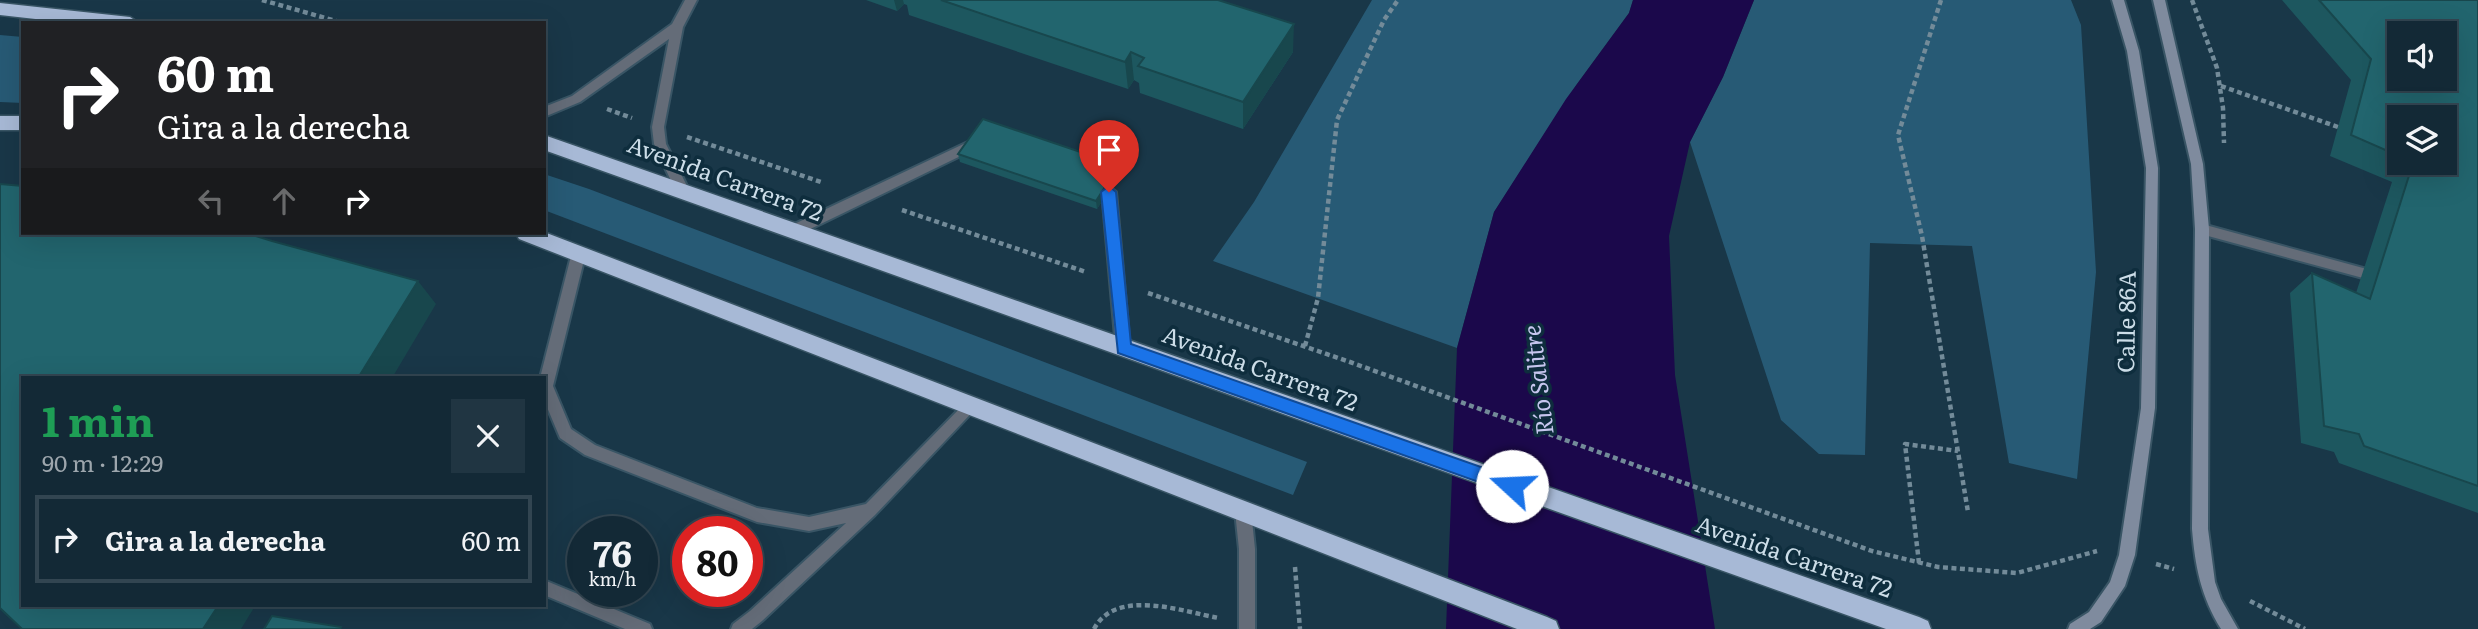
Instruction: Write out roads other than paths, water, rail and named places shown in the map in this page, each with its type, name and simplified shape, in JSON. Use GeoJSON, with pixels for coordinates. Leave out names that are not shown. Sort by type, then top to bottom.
{"type":"FeatureCollection","features":[{"type":"Feature","properties":{"kind":"highway"},"geometry":{"type":"LineString","coordinates":[[0,9],[111,21]]}},
{"type":"Feature","properties":{"kind":"highway"},"geometry":{"type":"LineString","coordinates":[[0,123],[21,123]]}},
{"type":"Feature","properties":{"kind":"highway","name":"Avenida Carrera 72"},"geometry":{"type":"LineString","coordinates":[[546,143],[1919,629]]}},
{"type":"Feature","properties":{"kind":"highway"},"geometry":{"type":"LineString","coordinates":[[532,235],[973,404],[1547,629]]}},
{"type":"Feature","properties":{"kind":"street"},"geometry":{"type":"LineString","coordinates":[[683,192],[660,144],[658,127],[677,27],[691,0]]}},
{"type":"Feature","properties":{"kind":"street","name":"Calle 86A"},"geometry":{"type":"LineString","coordinates":[[2076,629],[2095,617],[2117,586],[2127,555],[2148,408],[2152,168],[2133,51],[2118,0]]}},
{"type":"Feature","properties":{"kind":"street"},"geometry":{"type":"LineString","coordinates":[[2159,0],[2197,164],[2202,229],[2200,529],[2205,579],[2213,603],[2230,629]]}},
{"type":"Feature","properties":{"kind":"street"},"geometry":{"type":"LineString","coordinates":[[546,111],[576,99],[677,27]]}},
{"type":"Feature","properties":{"kind":"street"},"geometry":{"type":"LineString","coordinates":[[793,231],[972,145]]}},
{"type":"Feature","properties":{"kind":"street"},"geometry":{"type":"LineString","coordinates":[[1109,192],[1124,348]]}},
{"type":"Feature","properties":{"kind":"street"},"geometry":{"type":"LineString","coordinates":[[2202,229],[2363,273]]}},
{"type":"Feature","properties":{"kind":"street"},"geometry":{"type":"LineString","coordinates":[[546,386],[579,252]]}},
{"type":"Feature","properties":{"kind":"street"},"geometry":{"type":"LineString","coordinates":[[546,392],[565,433],[590,450],[757,515],[809,524],[870,510]]}},
{"type":"Feature","properties":{"kind":"street"},"geometry":{"type":"LineString","coordinates":[[739,629],[757,616],[870,510],[973,404]]}},
{"type":"Feature","properties":{"kind":"street"},"geometry":{"type":"LineString","coordinates":[[1243,510],[1247,548],[1247,629]]}},
{"type":"Feature","properties":{"kind":"street"},"geometry":{"type":"LineString","coordinates":[[546,588],[644,629]]}},
{"type":"Feature","properties":{"kind":"water","name":"Río Salitre"},"geometry":{"type":"Polygon","coordinates":[[[1633,0],[1754,0],[1723,77],[1690,142],[1669,236],[1675,375],[1715,629],[1446,629],[1457,348],[1494,212],[1566,99],[1629,13],[1633,0]]]}}]}
